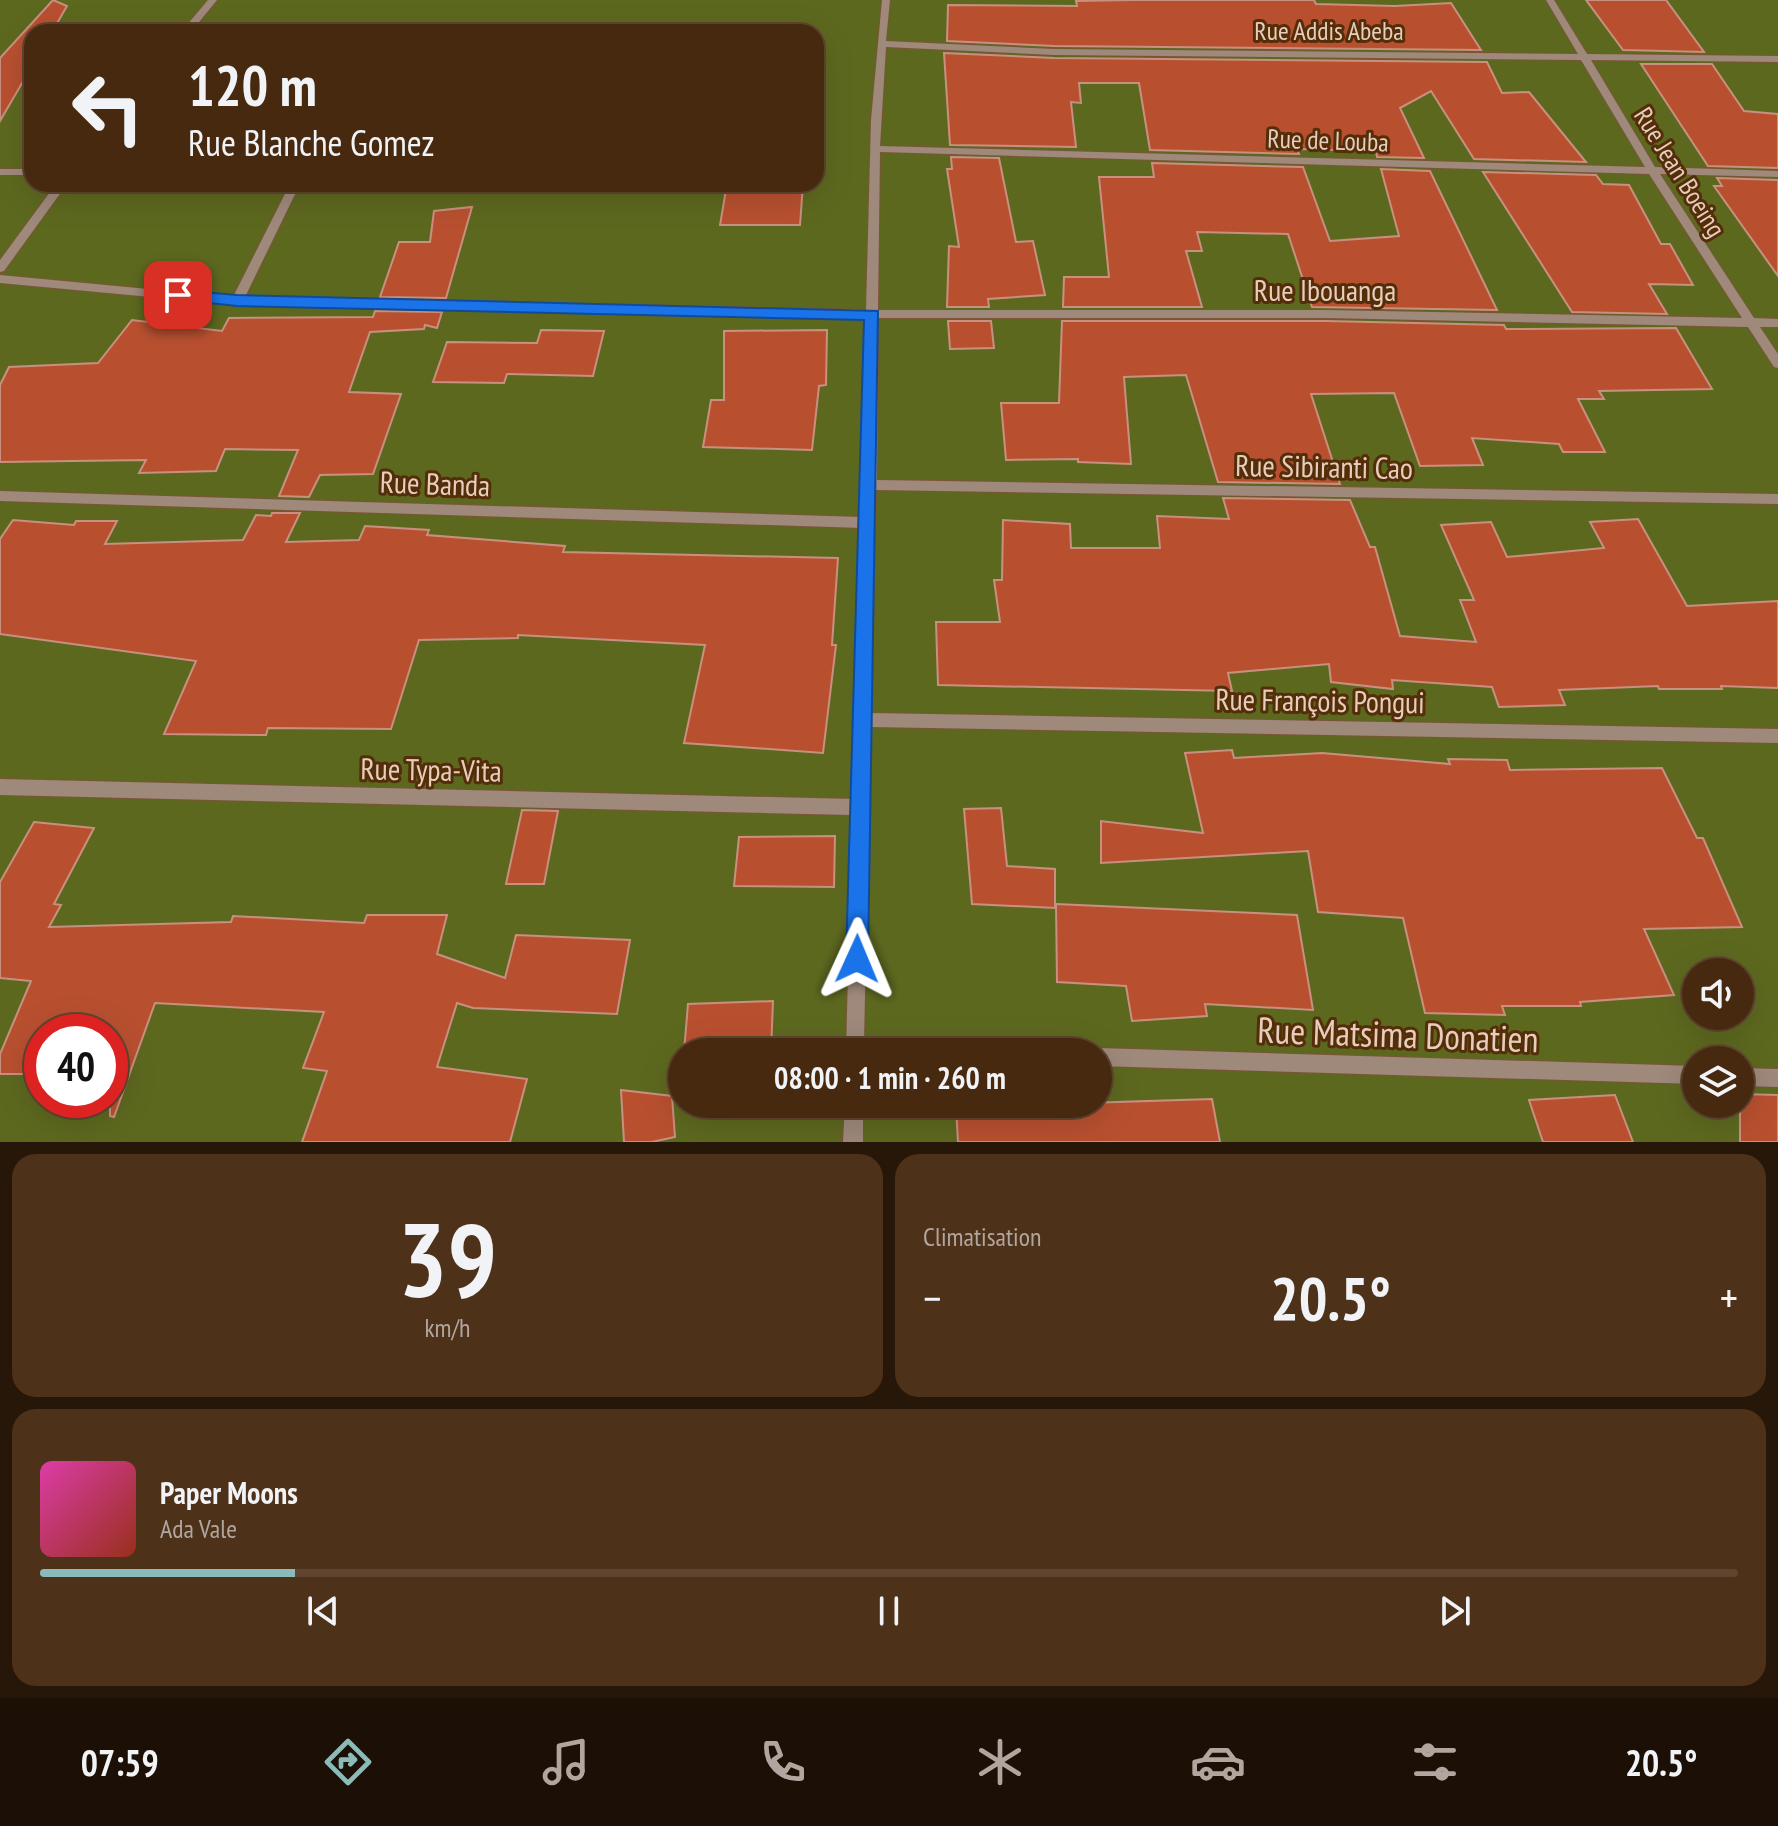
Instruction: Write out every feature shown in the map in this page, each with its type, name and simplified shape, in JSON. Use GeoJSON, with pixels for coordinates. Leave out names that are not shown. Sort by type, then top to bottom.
{"type":"FeatureCollection","features":[{"type":"Feature","properties":{"kind":"street"},"geometry":{"type":"LineString","coordinates":[[193,24],[213,0]]}},
{"type":"Feature","properties":{"kind":"street"},"geometry":{"type":"LineString","coordinates":[[855,1038],[876,149],[886,0]]}},
{"type":"Feature","properties":{"kind":"street","name":"Rue Jean Boeing"},"geometry":{"type":"LineString","coordinates":[[1550,0],[1653,172],[1778,364]]}},
{"type":"Feature","properties":{"kind":"street","name":"Rue Addis Abeba"},"geometry":{"type":"LineString","coordinates":[[881,44],[1054,52],[1778,59]]}},
{"type":"Feature","properties":{"kind":"street","name":"Rue de Louba"},"geometry":{"type":"LineString","coordinates":[[876,149],[1778,174]]}},
{"type":"Feature","properties":{"kind":"street"},"geometry":{"type":"LineString","coordinates":[[0,172],[24,172]]}},
{"type":"Feature","properties":{"kind":"street"},"geometry":{"type":"LineString","coordinates":[[0,268],[56,192]]}},
{"type":"Feature","properties":{"kind":"street"},"geometry":{"type":"LineString","coordinates":[[237,301],[291,192]]}},
{"type":"Feature","properties":{"kind":"street","name":"Rue Ibouanga"},"geometry":{"type":"LineString","coordinates":[[0,279],[237,301],[872,315],[1326,314],[1778,323]]}},
{"type":"Feature","properties":{"kind":"street","name":"Rue Sibiranti Cao"},"geometry":{"type":"LineString","coordinates":[[870,485],[1778,499]]}},
{"type":"Feature","properties":{"kind":"street","name":"Rue Banda"},"geometry":{"type":"LineString","coordinates":[[0,496],[867,523]]}},
{"type":"Feature","properties":{"kind":"street","name":"Rue François Pongui"},"geometry":{"type":"LineString","coordinates":[[862,720],[1778,736]]}},
{"type":"Feature","properties":{"kind":"street","name":"Rue Typa-Vita"},"geometry":{"type":"LineString","coordinates":[[0,787],[860,807]]}},
{"type":"Feature","properties":{"kind":"street","name":"Rue Matsima Donatien"},"geometry":{"type":"LineString","coordinates":[[1112,1057],[1682,1075]]}},
{"type":"Feature","properties":{"kind":"street"},"geometry":{"type":"LineString","coordinates":[[1754,1077],[1778,1078]]}},
{"type":"Feature","properties":{"kind":"street"},"geometry":{"type":"LineString","coordinates":[[853,1142],[854,1118]]}},
{"type":"Feature","properties":{"kind":"green space"},"geometry":{"type":"Polygon","coordinates":[[[0,0],[1778,0],[1778,1142],[0,1142],[0,0]]]}},
{"type":"Feature","properties":{"kind":"building"},"geometry":{"type":"Polygon","coordinates":[[[53,0],[67,6],[57,24],[31,24],[53,0]]]}},
{"type":"Feature","properties":{"kind":"building"},"geometry":{"type":"Polygon","coordinates":[[[1314,0],[1316,4],[1395,6],[1451,3],[1481,50],[1054,46],[947,41],[948,5],[1077,6],[1076,1],[1314,0]]]}},
{"type":"Feature","properties":{"kind":"building"},"geometry":{"type":"Polygon","coordinates":[[[1586,0],[1666,0],[1704,52],[1623,50],[1586,0]]]}},
{"type":"Feature","properties":{"kind":"building"},"geometry":{"type":"Polygon","coordinates":[[[24,32],[24,80],[0,121],[0,58],[24,32]]]}},
{"type":"Feature","properties":{"kind":"building"},"geometry":{"type":"Polygon","coordinates":[[[944,53],[1054,58],[1487,62],[1502,93],[1529,92],[1586,162],[1474,159],[1431,91],[1400,108],[1424,158],[1377,157],[1376,151],[1297,149],[1299,154],[1150,150],[1139,83],[1079,83],[1081,103],[1071,102],[1076,147],[950,145],[944,53]]]}},
{"type":"Feature","properties":{"kind":"building"},"geometry":{"type":"Polygon","coordinates":[[[1641,64],[1712,64],[1744,111],[1778,114],[1778,168],[1708,166],[1641,64]]]}},
{"type":"Feature","properties":{"kind":"building"},"geometry":{"type":"Polygon","coordinates":[[[951,157],[999,158],[1016,242],[1033,241],[1045,295],[988,299],[989,307],[947,307],[949,246],[959,247],[947,169],[952,169],[951,157]]]}},
{"type":"Feature","properties":{"kind":"building"},"geometry":{"type":"Polygon","coordinates":[[[1152,163],[1303,167],[1330,241],[1399,236],[1381,169],[1430,171],[1497,310],[1312,307],[1288,234],[1197,232],[1202,251],[1186,251],[1202,307],[1063,307],[1064,277],[1109,277],[1099,177],[1154,177],[1152,163]]]}},
{"type":"Feature","properties":{"kind":"building"},"geometry":{"type":"Polygon","coordinates":[[[1483,172],[1596,175],[1603,184],[1629,185],[1661,244],[1670,244],[1693,285],[1649,284],[1667,314],[1572,312],[1483,172]]]}},
{"type":"Feature","properties":{"kind":"building"},"geometry":{"type":"Polygon","coordinates":[[[1717,178],[1778,180],[1778,276],[1714,186],[1722,186],[1717,178]]]}},
{"type":"Feature","properties":{"kind":"building"},"geometry":{"type":"Polygon","coordinates":[[[726,192],[802,192],[800,225],[720,225],[726,192]]]}},
{"type":"Feature","properties":{"kind":"building"},"geometry":{"type":"Polygon","coordinates":[[[472,207],[446,298],[380,297],[399,242],[430,242],[434,211],[472,207]]]}},
{"type":"Feature","properties":{"kind":"building"},"geometry":{"type":"Polygon","coordinates":[[[375,311],[442,312],[437,328],[425,325],[424,329],[370,332],[349,392],[401,394],[373,474],[320,475],[309,497],[279,496],[298,450],[225,449],[216,471],[139,473],[146,460],[0,462],[0,385],[9,367],[98,363],[132,320],[222,331],[229,318],[373,317],[375,311]]]}},
{"type":"Feature","properties":{"kind":"building"},"geometry":{"type":"Polygon","coordinates":[[[948,321],[991,321],[994,348],[950,349],[948,321]]]}},
{"type":"Feature","properties":{"kind":"building"},"geometry":{"type":"Polygon","coordinates":[[[1062,321],[1326,321],[1504,325],[1506,329],[1676,328],[1712,389],[1599,391],[1604,399],[1578,399],[1605,452],[1563,452],[1559,444],[1472,438],[1483,465],[1420,466],[1394,393],[1311,394],[1340,484],[1218,482],[1186,375],[1124,377],[1131,464],[1078,462],[1078,459],[1006,460],[1001,403],[1059,403],[1062,321]]]}},
{"type":"Feature","properties":{"kind":"building"},"geometry":{"type":"Polygon","coordinates":[[[541,330],[604,331],[593,376],[507,374],[504,383],[433,382],[447,342],[537,343],[541,330]]]}},
{"type":"Feature","properties":{"kind":"building"},"geometry":{"type":"Polygon","coordinates":[[[827,330],[826,385],[819,386],[812,450],[703,447],[711,400],[724,400],[724,331],[827,330]]]}},
{"type":"Feature","properties":{"kind":"building"},"geometry":{"type":"Polygon","coordinates":[[[1223,498],[1350,500],[1370,547],[1375,547],[1400,636],[1476,642],[1460,600],[1474,600],[1441,525],[1491,522],[1507,557],[1604,548],[1590,522],[1638,519],[1687,606],[1778,601],[1778,688],[1721,686],[1722,689],[1659,689],[1658,686],[1559,690],[1565,705],[1499,707],[1492,687],[1392,680],[1393,689],[1331,682],[1329,664],[1228,673],[1232,691],[938,685],[936,622],[1000,622],[994,580],[1002,580],[1003,520],[1070,524],[1071,548],[1160,548],[1157,516],[1229,519],[1223,498]]]}},
{"type":"Feature","properties":{"kind":"building"},"geometry":{"type":"Polygon","coordinates":[[[272,513],[300,513],[286,542],[359,540],[365,526],[429,530],[427,535],[565,546],[563,552],[838,558],[832,645],[836,645],[823,753],[684,743],[705,645],[518,635],[518,638],[419,640],[391,729],[268,728],[266,735],[164,734],[196,661],[0,634],[0,539],[13,520],[74,525],[76,521],[117,521],[105,544],[243,540],[256,515],[271,516],[272,513]]]}},
{"type":"Feature","properties":{"kind":"building"},"geometry":{"type":"Polygon","coordinates":[[[1232,750],[1234,758],[1322,753],[1450,764],[1448,759],[1507,760],[1510,770],[1662,768],[1697,838],[1703,838],[1742,927],[1644,929],[1674,995],[1580,1002],[1581,1006],[1502,1006],[1505,1015],[1425,1013],[1403,918],[1318,912],[1308,851],[1101,863],[1101,821],[1203,833],[1185,753],[1232,750]]]}},
{"type":"Feature","properties":{"kind":"building"},"geometry":{"type":"Polygon","coordinates":[[[1001,808],[1007,866],[1055,869],[1055,908],[972,904],[964,809],[1001,808]]]}},
{"type":"Feature","properties":{"kind":"building"},"geometry":{"type":"Polygon","coordinates":[[[522,810],[558,811],[544,884],[506,884],[522,810]]]}},
{"type":"Feature","properties":{"kind":"building"},"geometry":{"type":"Polygon","coordinates":[[[34,822],[94,828],[54,904],[61,905],[49,927],[231,922],[233,916],[364,923],[367,915],[447,915],[437,954],[505,978],[516,935],[630,940],[617,1014],[473,1008],[457,1003],[437,1067],[527,1079],[510,1142],[302,1142],[327,1071],[303,1068],[324,1012],[155,1003],[128,1078],[128,1014],[24,1014],[24,1074],[0,1074],[0,1054],[31,981],[0,978],[0,882],[34,822]]]}},
{"type":"Feature","properties":{"kind":"building"},"geometry":{"type":"Polygon","coordinates":[[[835,836],[834,887],[734,886],[739,837],[835,836]]]}},
{"type":"Feature","properties":{"kind":"building"},"geometry":{"type":"Polygon","coordinates":[[[1056,904],[1297,915],[1313,1010],[1205,1004],[1207,1016],[1132,1021],[1126,986],[1057,982],[1056,904]]]}},
{"type":"Feature","properties":{"kind":"building"},"geometry":{"type":"Polygon","coordinates":[[[773,1001],[772,1038],[685,1038],[688,1004],[773,1001]]]}},
{"type":"Feature","properties":{"kind":"building"},"geometry":{"type":"Polygon","coordinates":[[[621,1090],[668,1096],[668,1118],[674,1118],[675,1137],[652,1142],[624,1142],[621,1090]]]}},
{"type":"Feature","properties":{"kind":"building"},"geometry":{"type":"Polygon","coordinates":[[[1754,1094],[1778,1095],[1778,1142],[1740,1142],[1740,1118],[1754,1118],[1754,1094]]]}},
{"type":"Feature","properties":{"kind":"building"},"geometry":{"type":"Polygon","coordinates":[[[1615,1095],[1633,1142],[1543,1142],[1529,1100],[1615,1095]]]}},
{"type":"Feature","properties":{"kind":"building"},"geometry":{"type":"Polygon","coordinates":[[[1212,1099],[1220,1142],[958,1142],[957,1118],[1112,1118],[1112,1102],[1212,1099]]]}},
{"type":"Feature","properties":{"kind":"route"},"geometry":{"type":"LineString","coordinates":[[178,295],[237,301],[872,315],[857,959]]}}]}
